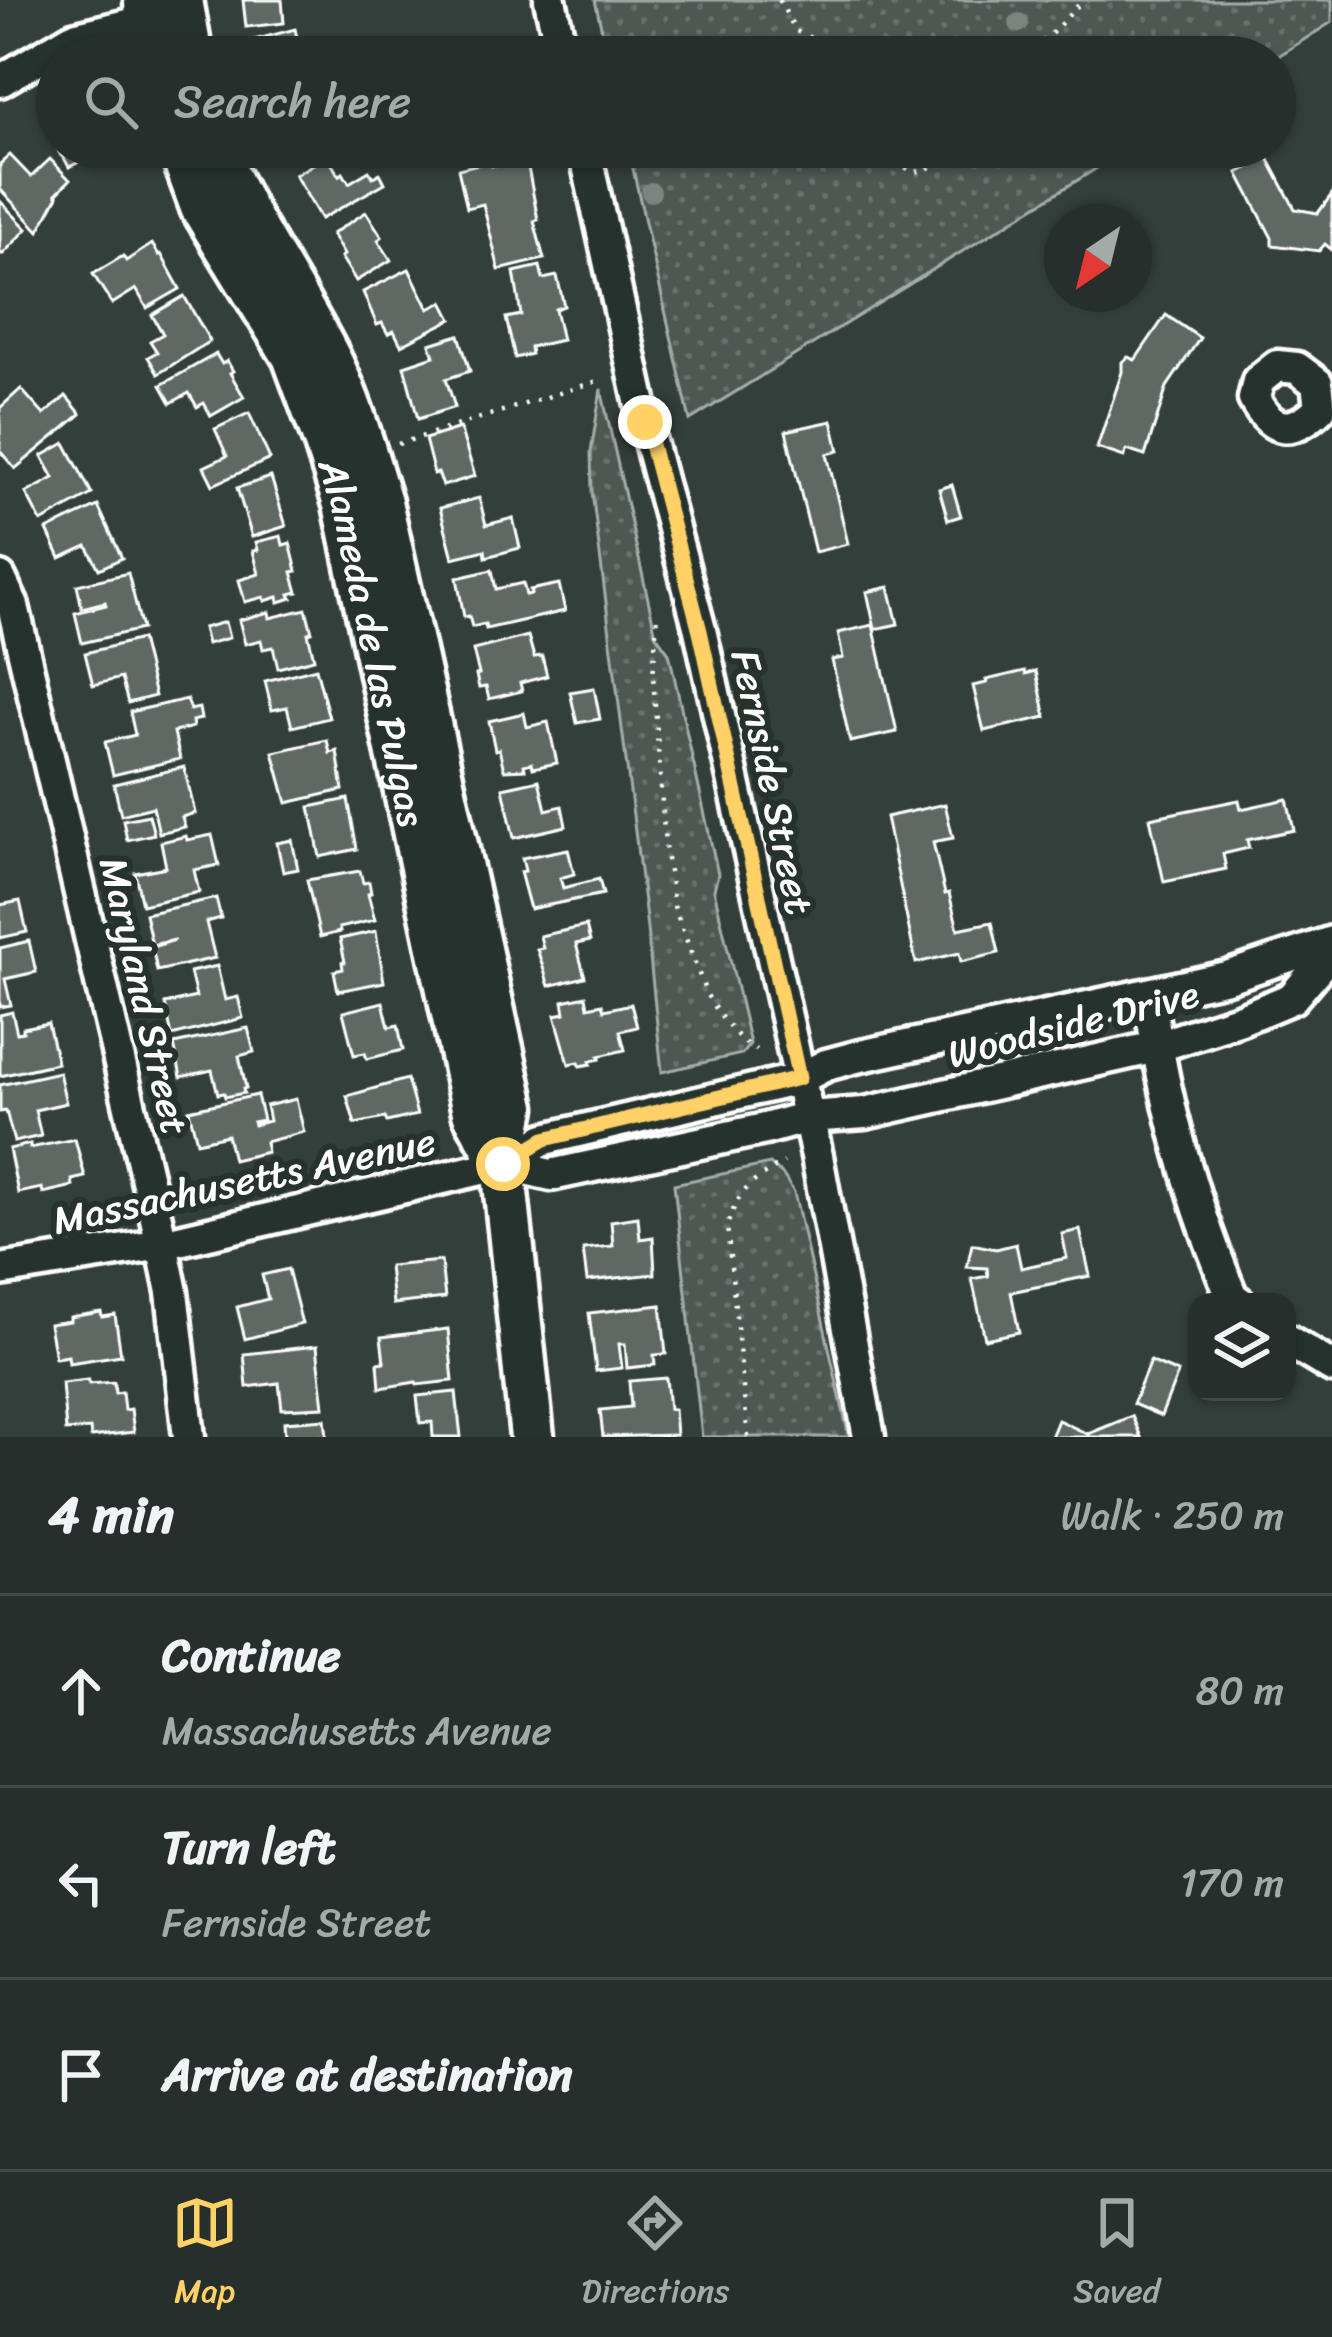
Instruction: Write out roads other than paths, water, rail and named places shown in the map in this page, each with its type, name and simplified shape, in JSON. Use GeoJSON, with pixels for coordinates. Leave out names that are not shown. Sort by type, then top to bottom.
{"type":"FeatureCollection","features":[{"type":"Feature","properties":{"kind":"main road","name":"Alameda de las Pulgas"},"geometry":{"type":"LineString","coordinates":[[188,168],[202,208],[294,356],[326,443],[345,504],[474,1112],[503,1164]]}},
{"type":"Feature","properties":{"kind":"main road","name":"Alameda de las Pulgas"},"geometry":{"type":"LineString","coordinates":[[223,168],[332,365],[380,502],[514,1107],[503,1164],[532,1437]]}},
{"type":"Feature","properties":{"kind":"street"},"geometry":{"type":"LineString","coordinates":[[550,0],[558,36]]}},
{"type":"Feature","properties":{"kind":"street"},"geometry":{"type":"LineString","coordinates":[[82,36],[162,18]]}},
{"type":"Feature","properties":{"kind":"street"},"geometry":{"type":"LineString","coordinates":[[0,81],[36,60]]}},
{"type":"Feature","properties":{"kind":"street","name":"Fernside Street"},"geometry":{"type":"LineString","coordinates":[[589,168],[645,422],[700,631],[808,1117],[869,1437]]}},
{"type":"Feature","properties":{"kind":"street","name":"Maryland Street"},"geometry":{"type":"LineString","coordinates":[[0,578],[14,606],[162,1244],[189,1437]]}},
{"type":"Feature","properties":{"kind":"street","name":"Woodside Drive"},"geometry":{"type":"LineString","coordinates":[[799,1078],[856,1057],[1227,977],[1332,947]]}},
{"type":"Feature","properties":{"kind":"street","name":"Woodside Drive"},"geometry":{"type":"LineString","coordinates":[[808,1117],[865,1113],[1156,1047],[1292,998],[1332,947]]}},
{"type":"Feature","properties":{"kind":"street"},"geometry":{"type":"LineString","coordinates":[[1149,994],[1174,1129],[1205,1232],[1230,1293]]}},
{"type":"Feature","properties":{"kind":"street","name":"Massachusetts Avenue"},"geometry":{"type":"LineString","coordinates":[[0,1270],[162,1244],[503,1164],[545,1139],[799,1078]]}},
{"type":"Feature","properties":{"kind":"street","name":"Massachusetts Avenue"},"geometry":{"type":"LineString","coordinates":[[503,1164],[551,1175],[808,1117]]}},
{"type":"Feature","properties":{"kind":"street"},"geometry":{"type":"LineString","coordinates":[[1296,1348],[1332,1367]]}}]}
